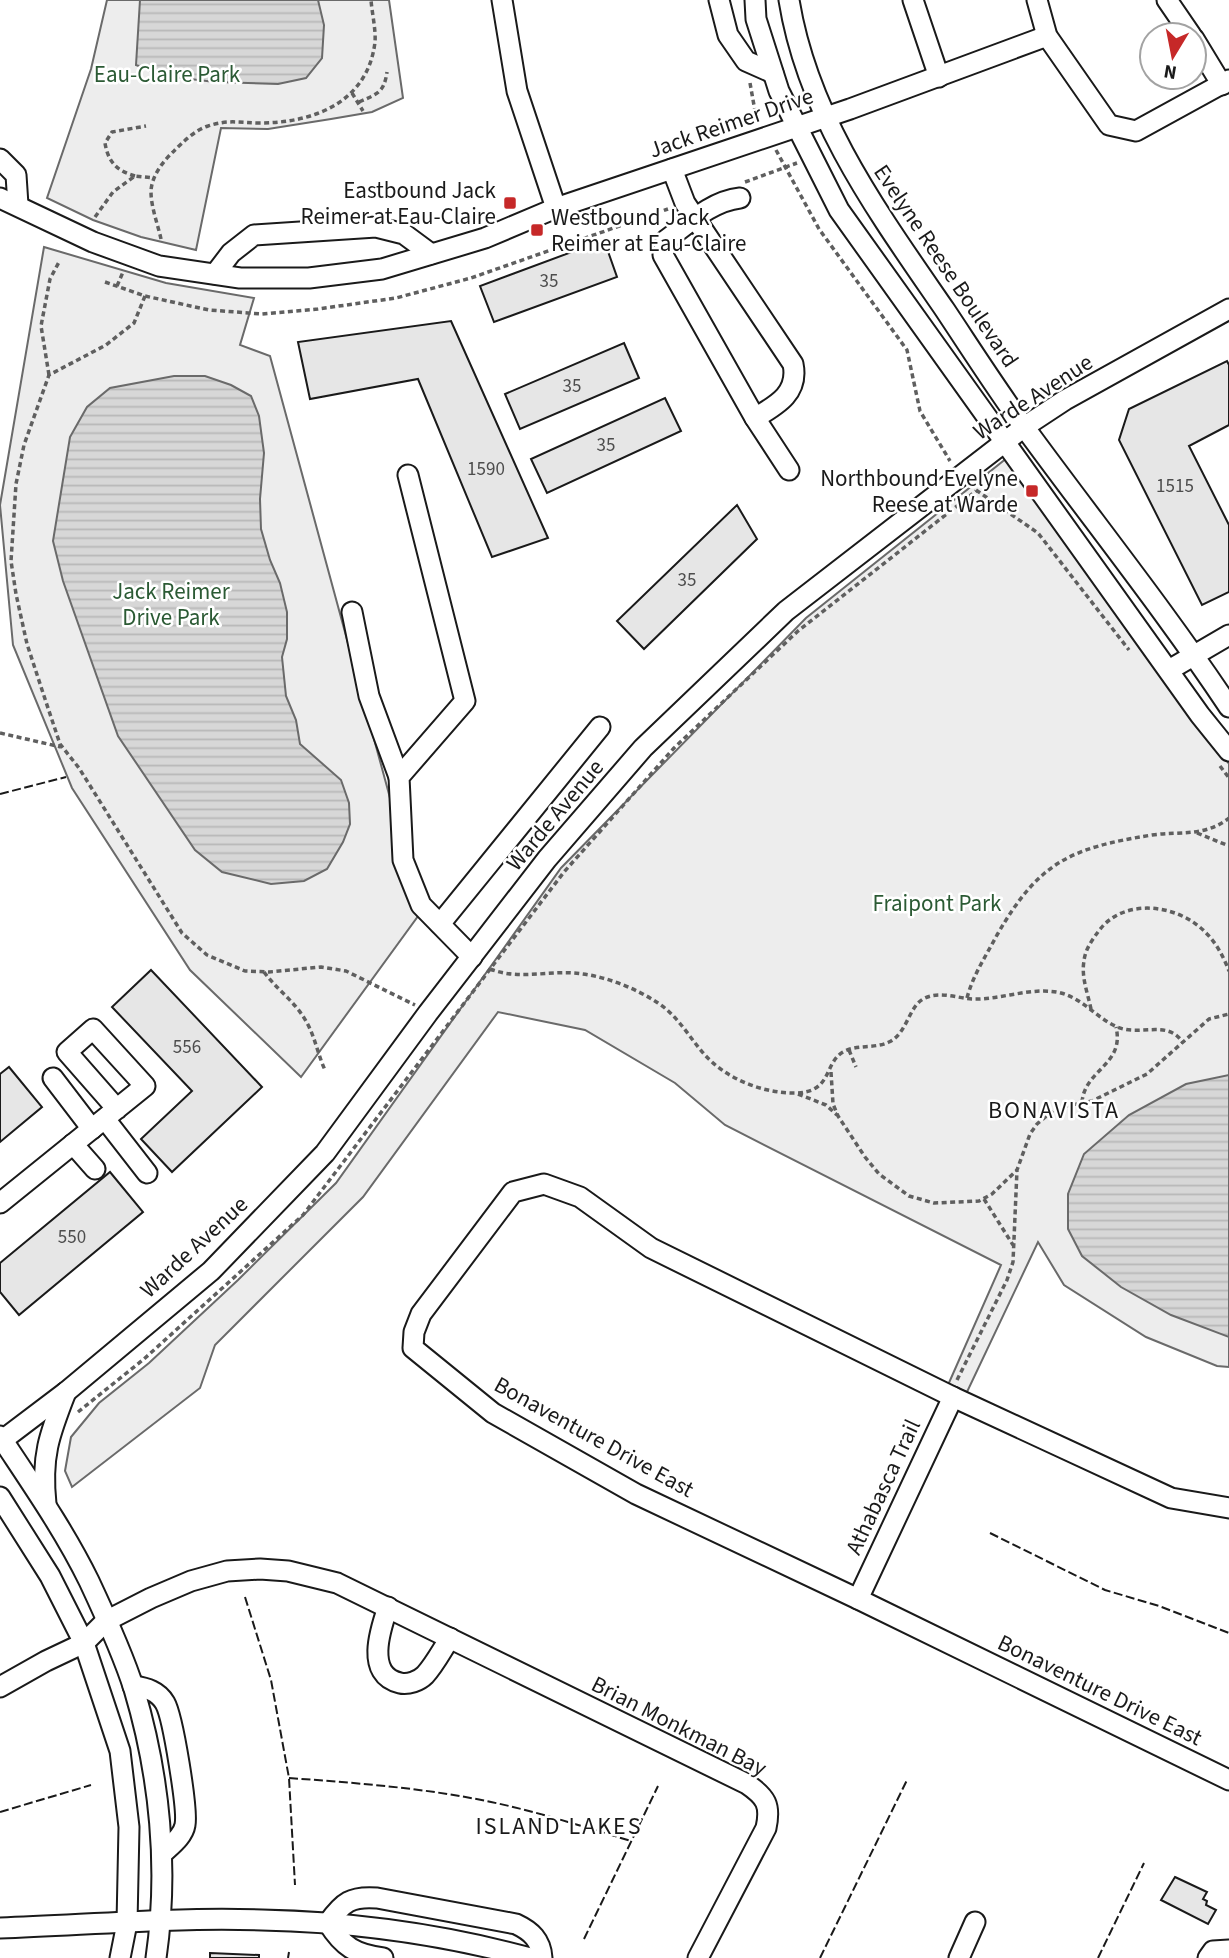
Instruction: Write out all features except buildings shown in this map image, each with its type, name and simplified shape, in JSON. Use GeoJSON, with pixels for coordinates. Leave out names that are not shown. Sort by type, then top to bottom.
{"type":"FeatureCollection","features":[{"type":"Feature","properties":{"kind":"street"},"geometry":{"type":"LineString","coordinates":[[502,0],[517,92],[556,208]]}},
{"type":"Feature","properties":{"kind":"street"},"geometry":{"type":"LineString","coordinates":[[719,0],[728,35],[746,61],[774,73]]}},
{"type":"Feature","properties":{"kind":"street"},"geometry":{"type":"LineString","coordinates":[[755,0],[756,19],[779,91],[839,209],[1229,751]]}},
{"type":"Feature","properties":{"kind":"street","name":"Evelyne Reese Boulevard"},"geometry":{"type":"LineString","coordinates":[[789,0],[793,24],[825,117],[868,197],[1024,427],[1194,654],[1229,707]]}},
{"type":"Feature","properties":{"kind":"street"},"geometry":{"type":"LineString","coordinates":[[913,0],[939,77]]}},
{"type":"Feature","properties":{"kind":"street"},"geometry":{"type":"LineString","coordinates":[[1037,0],[1047,36],[1110,125],[1136,131],[1225,82],[1208,58]]}},
{"type":"Feature","properties":{"kind":"street"},"geometry":{"type":"LineString","coordinates":[[1167,0],[1182,21]]}},
{"type":"Feature","properties":{"kind":"street","name":"Jack Reimer Drive"},"geometry":{"type":"LineString","coordinates":[[0,159],[16,175],[9,202],[93,242],[159,266],[240,278],[309,278],[382,269],[485,238],[556,208],[797,127],[1047,36]]}},
{"type":"Feature","properties":{"kind":"street"},"geometry":{"type":"LineString","coordinates":[[673,169],[685,203],[793,364],[796,376],[791,390],[773,408],[755,418]]}},
{"type":"Feature","properties":{"kind":"street"},"geometry":{"type":"LineString","coordinates":[[740,198],[728,199],[695,218],[666,240],[663,255],[755,418],[789,470]]}},
{"type":"Feature","properties":{"kind":"street"},"geometry":{"type":"LineString","coordinates":[[215,274],[232,253],[254,236],[376,227],[404,234],[431,254]]}},
{"type":"Feature","properties":{"kind":"street","name":"Warde Avenue"},"geometry":{"type":"LineString","coordinates":[[1,1439],[66,1392],[211,1270],[324,1153],[547,859],[643,748],[786,611],[1024,427],[1065,400],[1229,309]]}},
{"type":"Feature","properties":{"kind":"street"},"geometry":{"type":"LineString","coordinates":[[399,777],[465,701],[408,475]]}},
{"type":"Feature","properties":{"kind":"street"},"geometry":{"type":"LineString","coordinates":[[352,612],[369,696],[399,777],[404,860],[421,905],[472,957]]}},
{"type":"Feature","properties":{"kind":"street"},"geometry":{"type":"LineString","coordinates":[[1169,670],[1229,635]]}},
{"type":"Feature","properties":{"kind":"street"},"geometry":{"type":"LineString","coordinates":[[440,924],[600,726]]}},
{"type":"Feature","properties":{"kind":"street"},"geometry":{"type":"LineString","coordinates":[[53,1078],[105,1119],[147,1173]]}},
{"type":"Feature","properties":{"kind":"street"},"geometry":{"type":"LineString","coordinates":[[0,1203],[105,1119]]}},
{"type":"Feature","properties":{"kind":"street"},"geometry":{"type":"LineString","coordinates":[[73,1144],[95,1169]]}},
{"type":"Feature","properties":{"kind":"street","name":"Bonaventure Drive East"},"geometry":{"type":"LineString","coordinates":[[1229,1508],[1171,1498],[951,1396],[651,1248],[579,1197],[544,1184],[513,1192],[421,1314],[414,1332],[414,1348],[493,1413],[636,1494],[1229,1780]]}},
{"type":"Feature","properties":{"kind":"street"},"geometry":{"type":"LineString","coordinates":[[47,1508],[43,1478],[48,1439],[66,1392]]}},
{"type":"Feature","properties":{"kind":"street","name":"Athabasca Trail"},"geometry":{"type":"LineString","coordinates":[[858,1599],[951,1396]]}},
{"type":"Feature","properties":{"kind":"street"},"geometry":{"type":"LineString","coordinates":[[1,1439],[47,1508],[89,1581],[134,1686],[156,1789],[162,1854],[161,1922],[156,1958]]}},
{"type":"Feature","properties":{"kind":"street"},"geometry":{"type":"LineString","coordinates":[[0,1497],[50,1576],[84,1643],[120,1751],[129,1827],[127,1923],[120,1958]]}},
{"type":"Feature","properties":{"kind":"street","name":"Brian Monkman Bay"},"geometry":{"type":"LineString","coordinates":[[0,1688],[84,1643],[106,1621],[191,1581],[227,1570],[288,1571],[337,1583],[761,1793],[768,1809],[766,1828],[698,1958]]}},
{"type":"Feature","properties":{"kind":"street"},"geometry":{"type":"LineString","coordinates":[[388,1607],[378,1642],[378,1658],[382,1672],[391,1679],[401,1684],[412,1683],[424,1676],[450,1638]]}},
{"type":"Feature","properties":{"kind":"street"},"geometry":{"type":"LineString","coordinates":[[134,1686],[157,1693],[166,1704],[180,1770],[186,1823],[183,1833],[162,1854]]}},
{"type":"Feature","properties":{"kind":"street"},"geometry":{"type":"LineString","coordinates":[[328,1923],[346,1902],[360,1897],[442,1909],[516,1924],[531,1931],[542,1948],[542,1958]]}},
{"type":"Feature","properties":{"kind":"street"},"geometry":{"type":"LineString","coordinates":[[0,1928],[194,1920],[328,1923],[420,1933],[530,1958]]}},
{"type":"Feature","properties":{"kind":"street"},"geometry":{"type":"LineString","coordinates":[[958,1958],[975,1922]]}},
{"type":"Feature","properties":{"kind":"street"},"geometry":{"type":"LineString","coordinates":[[328,1923],[337,1937],[351,1950],[383,1958]]}},
{"type":"Feature","properties":{"kind":"street"},"geometry":{"type":"LineString","coordinates":[[1208,1958],[1213,1951],[1229,1950]]}},
{"type":"Feature","properties":{"kind":"path"},"geometry":{"type":"LineString","coordinates":[[160,239],[151,191],[164,161],[183,142],[205,127],[234,120],[286,122],[340,104],[365,75],[375,41],[371,0]]}},
{"type":"Feature","properties":{"kind":"path"},"geometry":{"type":"LineString","coordinates":[[746,61],[755,111],[768,137]]}},
{"type":"Feature","properties":{"kind":"path"},"geometry":{"type":"LineString","coordinates":[[359,102],[376,94],[385,85],[387,72]]}},
{"type":"Feature","properties":{"kind":"path"},"geometry":{"type":"LineString","coordinates":[[352,93],[363,111]]}},
{"type":"Feature","properties":{"kind":"path"},"geometry":{"type":"LineString","coordinates":[[146,126],[112,132],[105,143],[113,165],[123,172],[155,178]]}},
{"type":"Feature","properties":{"kind":"path"},"geometry":{"type":"LineString","coordinates":[[94,216],[113,192],[135,176]]}},
{"type":"Feature","properties":{"kind":"path"},"geometry":{"type":"LineString","coordinates":[[59,262],[50,279],[41,326],[49,375],[24,445],[11,561],[27,644],[63,747],[79,768],[182,933],[207,955],[245,971],[321,967],[346,971],[428,1013]]}},
{"type":"Feature","properties":{"kind":"path"},"geometry":{"type":"LineString","coordinates":[[49,375],[106,345],[134,323],[145,296]]}},
{"type":"Feature","properties":{"kind":"path"},"geometry":{"type":"LineString","coordinates":[[76,1415],[144,1359],[303,1215],[564,872],[674,748],[798,631],[976,491]]}},
{"type":"Feature","properties":{"kind":"path"},"geometry":{"type":"LineString","coordinates":[[0,733],[63,747]]}},
{"type":"Feature","properties":{"kind":"path"},"geometry":{"type":"LineString","coordinates":[[967,999],[978,969],[1005,922],[1023,894],[1049,868],[1078,853],[1104,844],[1164,834],[1206,831],[1229,818]]}},
{"type":"Feature","properties":{"kind":"path"},"geometry":{"type":"LineString","coordinates":[[1195,832],[1229,846]]}},
{"type":"Feature","properties":{"kind":"path"},"geometry":{"type":"LineString","coordinates":[[1091,1010],[1084,976],[1087,949],[1105,922],[1128,910],[1160,909],[1189,919],[1206,932],[1229,971]]}},
{"type":"Feature","properties":{"kind":"path"},"geometry":{"type":"LineString","coordinates":[[490,969],[512,975],[573,973],[623,985],[658,1003],[669,1012],[704,1054],[736,1079],[774,1091],[808,1092],[822,1083],[841,1053],[891,1041],[900,1035],[922,999],[934,995],[990,999],[1044,992],[1060,993],[1074,998],[1116,1027],[1170,1030],[1183,1043]]}},
{"type":"Feature","properties":{"kind":"path"},"geometry":{"type":"LineString","coordinates":[[264,972],[273,985],[292,1001],[308,1023],[325,1070]]}},
{"type":"Feature","properties":{"kind":"path"},"geometry":{"type":"LineString","coordinates":[[951,1396],[1007,1280],[1013,1262],[1017,1170],[1030,1134],[1037,1124],[1056,1108],[1118,1090],[1147,1074],[1209,1019],[1229,1014]]}},
{"type":"Feature","properties":{"kind":"path"},"geometry":{"type":"LineString","coordinates":[[1082,1102],[1085,1086],[1115,1054],[1118,1036],[1116,1027]]}},
{"type":"Feature","properties":{"kind":"path"},"geometry":{"type":"LineString","coordinates":[[849,1050],[856,1067]]}},
{"type":"Feature","properties":{"kind":"path"},"geometry":{"type":"LineString","coordinates":[[831,1070],[833,1104],[838,1116],[879,1174],[909,1196],[922,1201],[949,1204],[984,1199],[1000,1188],[1017,1170]]}},
{"type":"Feature","properties":{"kind":"path"},"geometry":{"type":"LineString","coordinates":[[796,1093],[826,1105],[838,1116]]}},
{"type":"Feature","properties":{"kind":"path"},"geometry":{"type":"LineString","coordinates":[[984,1199],[1014,1248]]}},
{"type":"Feature","properties":{"kind":"shaded area","name":"Eau-Claire Park"},"geometry":{"type":"Polygon","coordinates":[[[107,0],[389,0],[403,98],[372,112],[331,119],[268,129],[221,128],[196,250],[141,237],[93,220],[47,198],[91,69],[107,0]]]}},
{"type":"Feature","properties":{"kind":"shaded area"},"geometry":{"type":"Polygon","coordinates":[[[140,0],[318,0],[324,25],[322,58],[306,78],[278,84],[215,82],[165,76],[136,65],[140,0]]]}},
{"type":"Feature","properties":{"kind":"shaded area","name":"Jack Reimer Drive Park"},"geometry":{"type":"Polygon","coordinates":[[[44,247],[166,283],[254,298],[240,345],[270,356],[421,912],[301,1077],[190,970],[72,788],[13,645],[0,505],[44,247]]]}},
{"type":"Feature","properties":{"kind":"shaded area"},"geometry":{"type":"Polygon","coordinates":[[[174,376],[205,376],[231,385],[251,396],[259,416],[264,453],[260,499],[261,529],[287,612],[287,639],[282,657],[286,696],[296,720],[300,744],[341,780],[349,803],[350,824],[343,842],[327,869],[304,881],[271,884],[222,872],[195,850],[118,736],[63,581],[53,541],[70,437],[87,407],[110,388],[174,376]]]}},
{"type":"Feature","properties":{"kind":"shaded area","name":"Fraipont Park"},"geometry":{"type":"Polygon","coordinates":[[[1017,450],[1229,764],[1229,1367],[1217,1366],[1146,1337],[1064,1285],[1038,1242],[967,1392],[948,1385],[1001,1265],[725,1125],[675,1083],[585,1030],[498,1012],[363,1197],[215,1345],[200,1388],[72,1487],[65,1471],[71,1437],[99,1403],[149,1363],[336,1183],[561,868],[806,618],[1017,450]]]}},
{"type":"Feature","properties":{"kind":"shaded area"},"geometry":{"type":"Polygon","coordinates":[[[1229,1075],[1229,1337],[1171,1315],[1121,1287],[1082,1256],[1068,1229],[1068,1194],[1084,1154],[1129,1115],[1186,1084],[1229,1075]]]}},
{"type":"Feature","properties":{"kind":"fence"},"geometry":{"type":"LineString","coordinates":[[0,794],[66,777]]}},
{"type":"Feature","properties":{"kind":"fence"},"geometry":{"type":"LineString","coordinates":[[990,1533],[1105,1590],[1159,1606],[1229,1633]]}},
{"type":"Feature","properties":{"kind":"fence"},"geometry":{"type":"LineString","coordinates":[[245,1597],[271,1680],[289,1778],[295,1885]]}},
{"type":"Feature","properties":{"kind":"fence"},"geometry":{"type":"LineString","coordinates":[[289,1778],[466,1797],[527,1810],[631,1841]]}},
{"type":"Feature","properties":{"kind":"fence"},"geometry":{"type":"LineString","coordinates":[[820,1958],[907,1780]]}},
{"type":"Feature","properties":{"kind":"fence"},"geometry":{"type":"LineString","coordinates":[[0,1812],[91,1785]]}},
{"type":"Feature","properties":{"kind":"fence"},"geometry":{"type":"LineString","coordinates":[[584,1939],[658,1786]]}},
{"type":"Feature","properties":{"kind":"fence"},"geometry":{"type":"LineString","coordinates":[[1098,1958],[1144,1863]]}},
{"type":"Feature","properties":{"kind":"fence"},"geometry":{"type":"LineString","coordinates":[[288,1958],[289,1952]]}},
{"type":"Feature","properties":{"kind":"place","name":"Eastbound Jack Reimer at Eau-Claire"},"geometry":{"type":"Point","coordinates":[510,203]}},
{"type":"Feature","properties":{"kind":"place","name":"Westbound Jack Reimer at Eau-Claire"},"geometry":{"type":"Point","coordinates":[537,230]}},
{"type":"Feature","properties":{"kind":"place","name":"Northbound Evelyne Reese at Warde"},"geometry":{"type":"Point","coordinates":[1032,491]}},
{"type":"Feature","properties":{"kind":"district","name":"BONAVISTA"},"geometry":{"type":"Point","coordinates":[1054,1110]}},
{"type":"Feature","properties":{"kind":"district","name":"ISLAND LAKES"},"geometry":{"type":"Point","coordinates":[559,1826]}}]}
